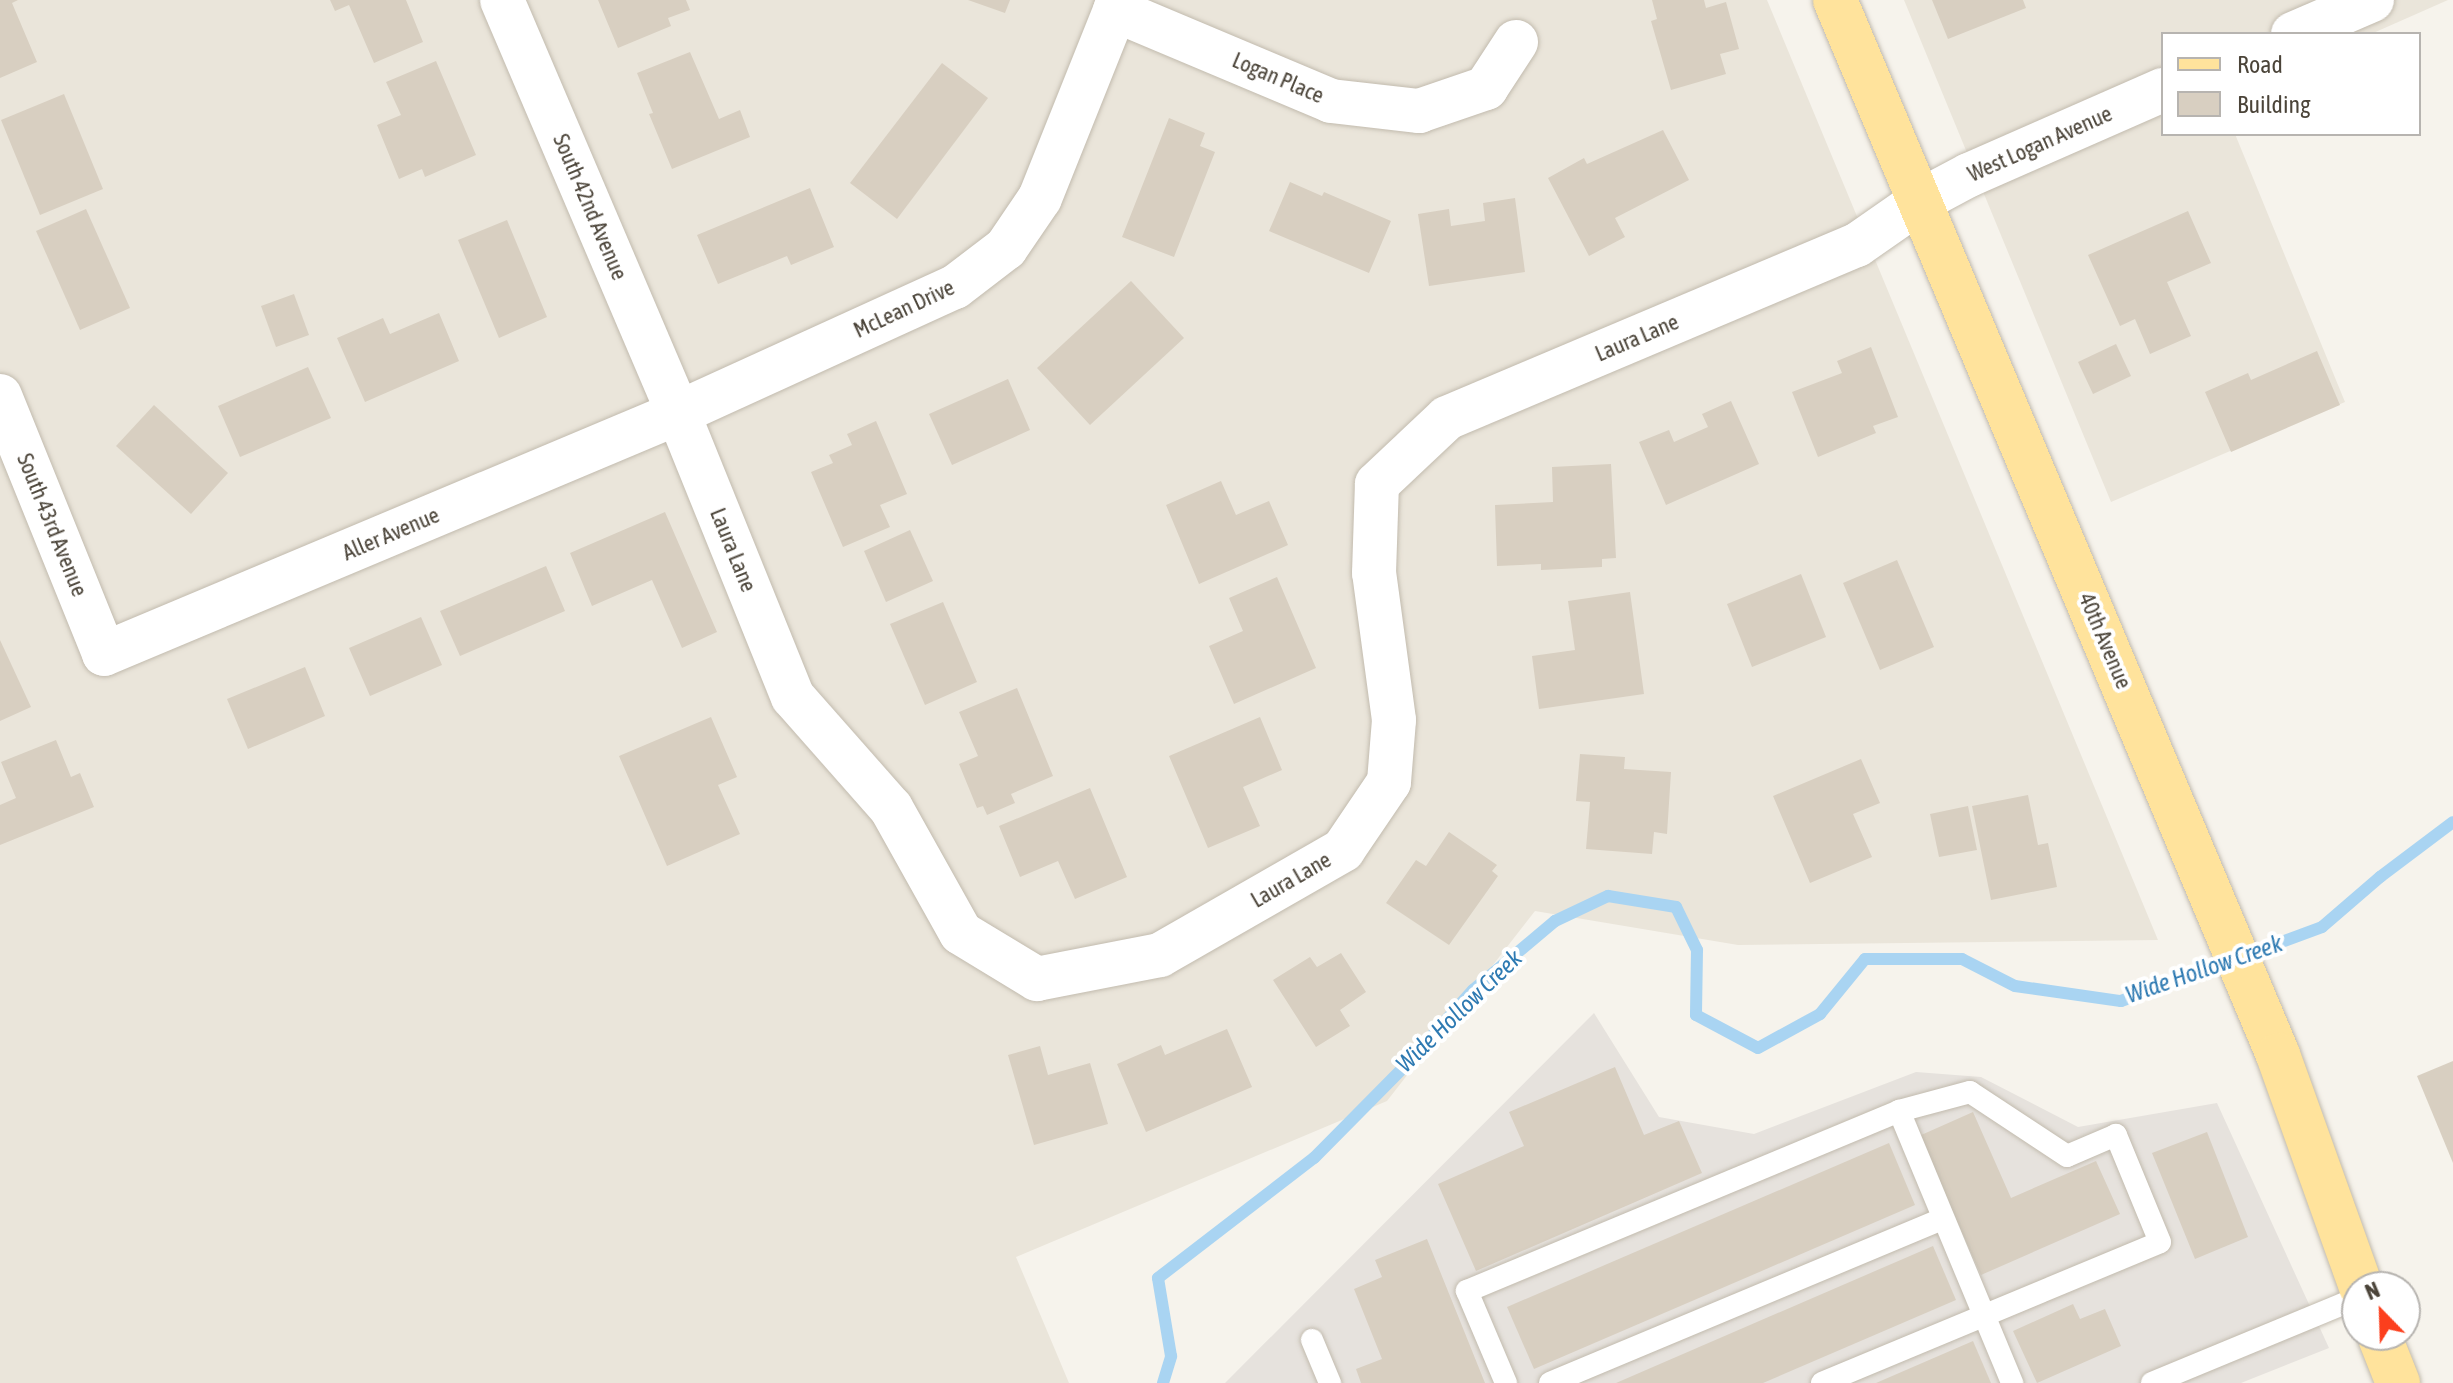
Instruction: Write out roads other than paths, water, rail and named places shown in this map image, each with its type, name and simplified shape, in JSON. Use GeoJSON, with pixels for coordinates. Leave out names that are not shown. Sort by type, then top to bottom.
{"type":"FeatureCollection","features":[{"type":"Feature","properties":{"kind":"main road","name":"40th Avenue"},"geometry":{"type":"LineString","coordinates":[[1835,0],[2278,1055],[2355,1271]]}},
{"type":"Feature","properties":{"kind":"main road"},"geometry":{"type":"LineString","coordinates":[[2385,1351],[2398,1383]]}},
{"type":"Feature","properties":{"kind":"street","name":"South 42nd Avenue"},"geometry":{"type":"LineString","coordinates":[[502,0],[678,413]]}},
{"type":"Feature","properties":{"kind":"street"},"geometry":{"type":"LineString","coordinates":[[2298,32],[2372,0]]}},
{"type":"Feature","properties":{"kind":"street","name":"McLean Drive"},"geometry":{"type":"LineString","coordinates":[[678,413],[955,287],[1006,248],[1040,198],[1117,5]]}},
{"type":"Feature","properties":{"kind":"street","name":"Logan Place"},"geometry":{"type":"LineString","coordinates":[[1117,5],[1331,101],[1419,111],[1486,88],[1516,42]]}},
{"type":"Feature","properties":{"kind":"street","name":"West Logan Avenue"},"geometry":{"type":"LineString","coordinates":[[1920,201],[1988,166],[2161,91]]}},
{"type":"Feature","properties":{"kind":"street","name":"Laura Lane"},"geometry":{"type":"LineString","coordinates":[[678,413],[793,697],[891,808],[961,933],[1037,979],[1160,955],[1343,850],[1389,782],[1394,720],[1374,573],[1377,484],[1447,418],[1857,245],[1920,201]]}},
{"type":"Feature","properties":{"kind":"street","name":"South 43rd Avenue"},"geometry":{"type":"LineString","coordinates":[[0,396],[104,654]]}},
{"type":"Feature","properties":{"kind":"street","name":"Aller Avenue"},"geometry":{"type":"LineString","coordinates":[[104,654],[678,413]]}},
{"type":"Feature","properties":{"kind":"lane"},"geometry":{"type":"LineString","coordinates":[[1506,1383],[1467,1291],[1899,1111],[1970,1092],[2067,1156],[2116,1135],[2160,1242],[1822,1383]]}},
{"type":"Feature","properties":{"kind":"lane"},"geometry":{"type":"LineString","coordinates":[[1899,1111],[2012,1383]]}},
{"type":"Feature","properties":{"kind":"lane"},"geometry":{"type":"LineString","coordinates":[[1550,1383],[1943,1219]]}},
{"type":"Feature","properties":{"kind":"lane"},"geometry":{"type":"LineString","coordinates":[[2152,1383],[2341,1305]]}},
{"type":"Feature","properties":{"kind":"lane"},"geometry":{"type":"LineString","coordinates":[[1312,1340],[1330,1383]]}},
{"type":"Feature","properties":{"kind":"waterway","name":"Wide Hollow Creek"},"geometry":{"type":"LineString","coordinates":[[1163,1383],[1171,1356],[1158,1278],[1314,1158],[1405,1066],[1473,990],[1555,921],[1608,896],[1676,907],[1697,950],[1696,1015],[1758,1048],[1820,1014],[1865,959],[1962,959],[2015,986],[2121,1001],[2322,927],[2380,877],[2453,822]]}}]}
